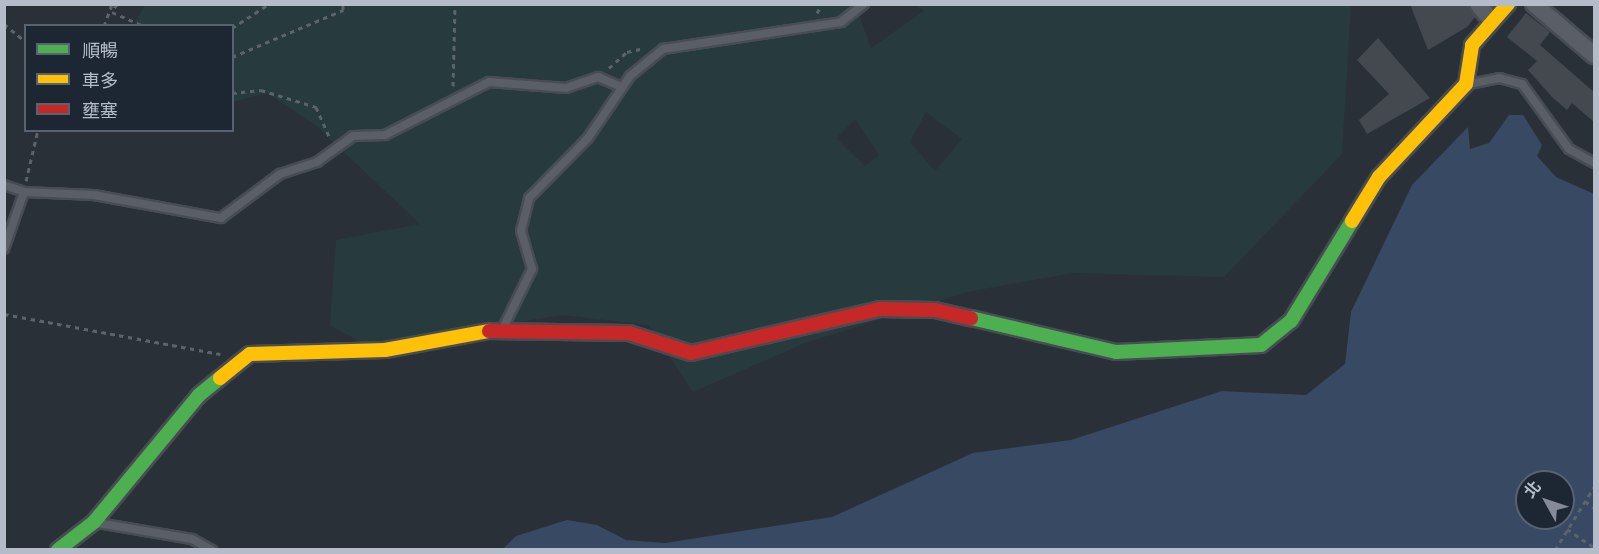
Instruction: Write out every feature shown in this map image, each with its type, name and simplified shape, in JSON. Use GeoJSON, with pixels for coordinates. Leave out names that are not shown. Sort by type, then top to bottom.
{"type":"FeatureCollection","features":[{"type":"Feature","properties":{"kind":"street"},"geometry":{"type":"LineString","coordinates":[[1478,4],[1490,18]]}},
{"type":"Feature","properties":{"kind":"street"},"geometry":{"type":"LineString","coordinates":[[58,549],[94,522],[199,395],[250,354],[386,350],[502,329],[606,329],[691,353],[880,309],[935,310],[1116,352],[1261,345],[1291,321],[1379,177],[1466,84],[1466,60],[1490,18],[1508,4]]}},
{"type":"Feature","properties":{"kind":"street"},"geometry":{"type":"LineString","coordinates":[[1534,4],[1594,55]]}},
{"type":"Feature","properties":{"kind":"lane"},"geometry":{"type":"LineString","coordinates":[[502,329],[532,269],[521,231],[529,198],[588,138],[622,87],[663,49],[841,22],[864,4]]}},
{"type":"Feature","properties":{"kind":"lane"},"geometry":{"type":"LineString","coordinates":[[4,185],[24,192],[94,195],[221,218],[280,174],[317,162],[353,136],[385,135],[489,82],[566,88],[598,76],[622,87]]}},
{"type":"Feature","properties":{"kind":"lane"},"geometry":{"type":"LineString","coordinates":[[1466,84],[1499,78],[1522,84],[1569,149],[1594,163]]}},
{"type":"Feature","properties":{"kind":"lane"},"geometry":{"type":"LineString","coordinates":[[4,249],[24,192]]}},
{"type":"Feature","properties":{"kind":"lane"},"geometry":{"type":"LineString","coordinates":[[94,522],[192,539],[212,549]]}},
{"type":"Feature","properties":{"kind":"path"},"geometry":{"type":"LineString","coordinates":[[112,4],[112,12]]}},
{"type":"Feature","properties":{"kind":"path"},"geometry":{"type":"LineString","coordinates":[[105,24],[117,4]]}},
{"type":"Feature","properties":{"kind":"path"},"geometry":{"type":"LineString","coordinates":[[234,27],[269,4]]}},
{"type":"Feature","properties":{"kind":"path"},"geometry":{"type":"LineString","coordinates":[[234,56],[343,10],[343,4]]}},
{"type":"Feature","properties":{"kind":"path"},"geometry":{"type":"LineString","coordinates":[[452,100],[455,4]]}},
{"type":"Feature","properties":{"kind":"path"},"geometry":{"type":"LineString","coordinates":[[112,12],[139,24]]}},
{"type":"Feature","properties":{"kind":"path"},"geometry":{"type":"LineString","coordinates":[[4,24],[24,40]]}},
{"type":"Feature","properties":{"kind":"path"},"geometry":{"type":"LineString","coordinates":[[234,93],[261,90],[316,107],[334,149]]}},
{"type":"Feature","properties":{"kind":"path"},"geometry":{"type":"LineString","coordinates":[[24,192],[38,132]]}},
{"type":"Feature","properties":{"kind":"path"},"geometry":{"type":"LineString","coordinates":[[4,314],[222,354],[236,365]]}},
{"type":"Feature","properties":{"kind":"path"},"geometry":{"type":"LineString","coordinates":[[1575,517],[1594,487]]}},
{"type":"Feature","properties":{"kind":"path"},"geometry":{"type":"LineString","coordinates":[[1585,501],[1594,508]]}},
{"type":"Feature","properties":{"kind":"path"},"geometry":{"type":"LineString","coordinates":[[1554,549],[1567,530],[1594,547]]}},
{"type":"Feature","properties":{"kind":"green space"},"geometry":{"type":"Polygon","coordinates":[[[145,4],[855,4],[871,48],[924,11],[916,5],[1351,5],[1342,154],[1224,277],[1072,273],[967,292],[805,343],[693,392],[648,325],[562,315],[368,346],[330,325],[336,240],[420,224],[313,123],[267,93],[234,102],[234,24],[134,24],[145,4]],[[926,112],[910,142],[935,171],[962,139],[926,112]],[[855,119],[836,138],[865,166],[879,155],[855,119]]]}},
{"type":"Feature","properties":{"kind":"water"},"geometry":{"type":"Polygon","coordinates":[[[1509,115],[1523,115],[1542,145],[1537,156],[1556,177],[1594,194],[1594,549],[503,549],[516,536],[567,520],[597,525],[626,540],[665,543],[832,517],[973,453],[1071,440],[1222,391],[1306,395],[1345,364],[1351,312],[1412,185],[1468,127],[1470,149],[1489,143],[1509,115]]]}},
{"type":"Feature","properties":{"kind":"building"},"geometry":{"type":"Polygon","coordinates":[[[1410,4],[1468,4],[1475,17],[1467,27],[1428,50],[1410,4]]]}},
{"type":"Feature","properties":{"kind":"building"},"geometry":{"type":"Polygon","coordinates":[[[1526,13],[1550,32],[1540,45],[1594,92],[1594,122],[1572,103],[1567,110],[1552,97],[1528,70],[1537,61],[1507,37],[1526,13]]]}},
{"type":"Feature","properties":{"kind":"building"},"geometry":{"type":"Polygon","coordinates":[[[1378,38],[1430,98],[1367,134],[1359,120],[1389,94],[1357,60],[1378,38]]]}},
{"type":"Feature","properties":{"kind":"traffic: fast"},"geometry":{"type":"LineString","coordinates":[[971,318],[1116,352],[1261,345],[1291,321],[1352,221]]}},
{"type":"Feature","properties":{"kind":"traffic: fast"},"geometry":{"type":"LineString","coordinates":[[58,550],[94,522],[199,395],[220,378]]}},
{"type":"Feature","properties":{"kind":"traffic: slow"},"geometry":{"type":"LineString","coordinates":[[1352,221],[1379,177],[1466,84],[1472,45],[1508,4]]}},
{"type":"Feature","properties":{"kind":"traffic: slow"},"geometry":{"type":"LineString","coordinates":[[220,378],[250,354],[385,350],[489,331]]}},
{"type":"Feature","properties":{"kind":"traffic: jam"},"geometry":{"type":"LineString","coordinates":[[489,331],[629,333],[691,353],[880,309],[935,310],[971,318]]}}]}
